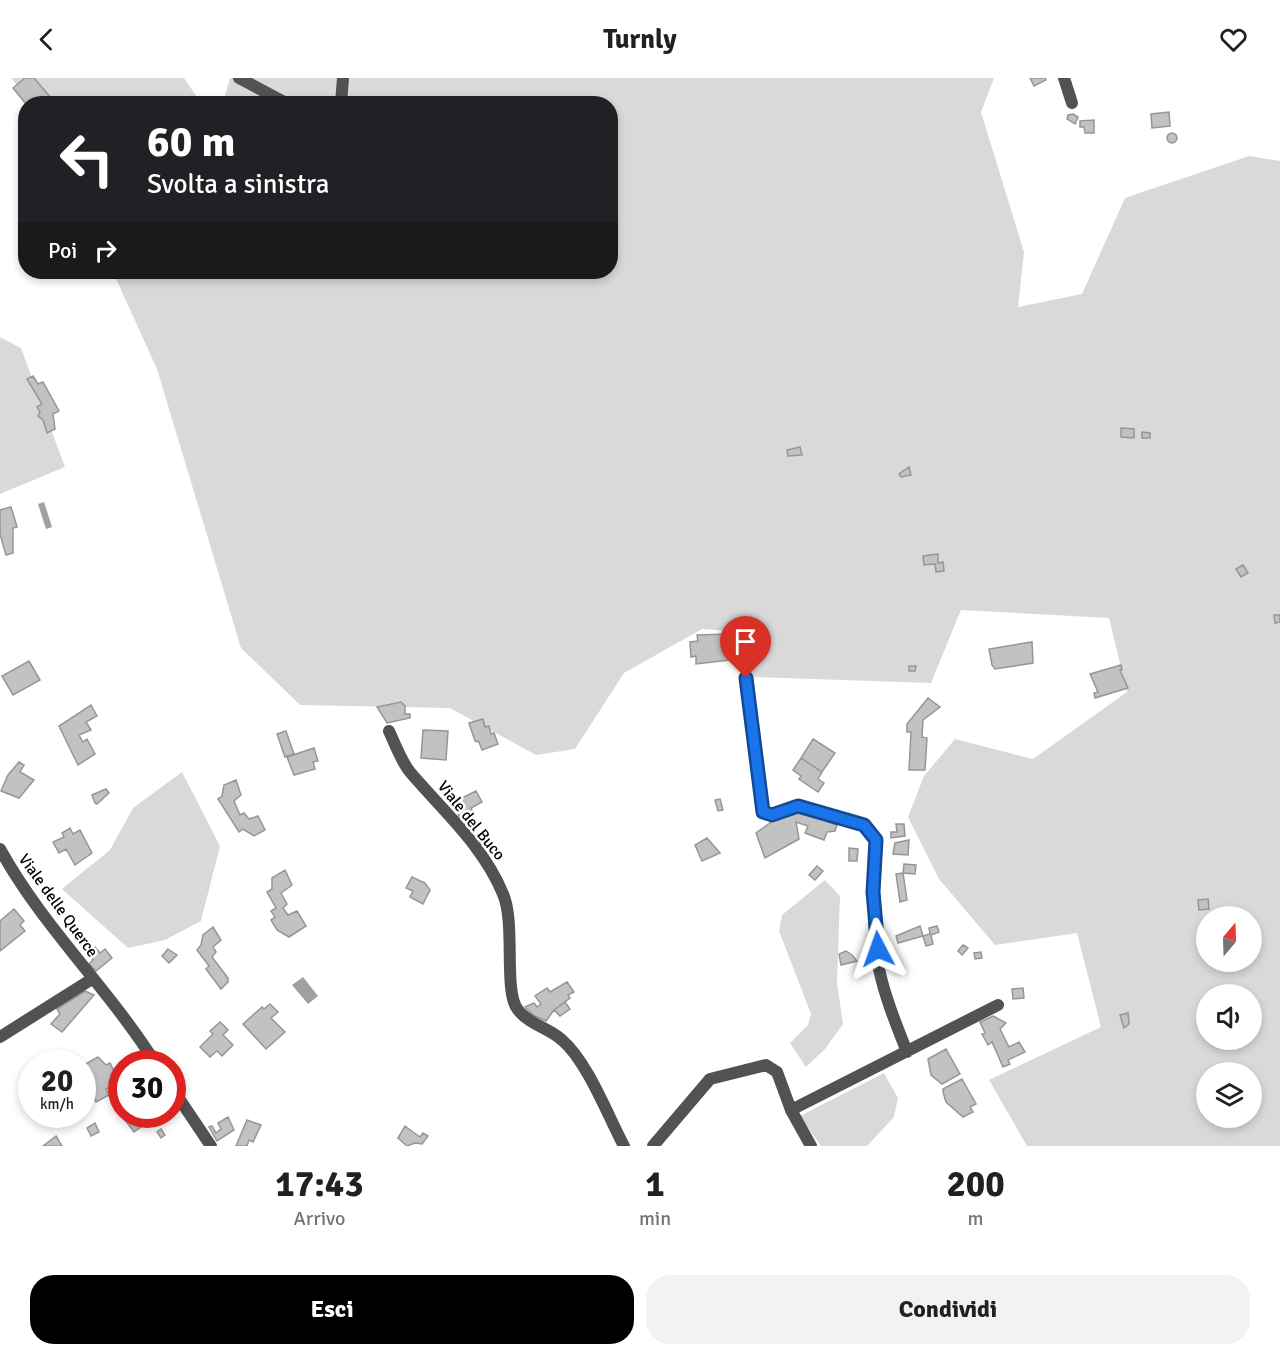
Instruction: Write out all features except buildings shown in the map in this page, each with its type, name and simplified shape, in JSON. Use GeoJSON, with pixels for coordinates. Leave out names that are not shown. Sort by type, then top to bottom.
{"type":"FeatureCollection","features":[{"type":"Feature","properties":{"kind":"street"},"geometry":{"type":"LineString","coordinates":[[238,78],[273,96]]}},
{"type":"Feature","properties":{"kind":"street"},"geometry":{"type":"LineString","coordinates":[[342,96],[343,78]]}},
{"type":"Feature","properties":{"kind":"street"},"geometry":{"type":"LineString","coordinates":[[1064,78],[1072,103]]}},
{"type":"Feature","properties":{"kind":"street"},"geometry":{"type":"LineString","coordinates":[[746,678],[763,812],[772,815],[798,806],[864,825],[876,840],[873,892],[879,967],[889,1006],[906,1052]]}},
{"type":"Feature","properties":{"kind":"street","name":"Viale del Buco"},"geometry":{"type":"LineString","coordinates":[[389,731],[408,770],[481,852],[495,874],[505,897],[508,916],[510,991],[516,1009],[535,1026],[562,1039],[578,1058],[624,1146]]}},
{"type":"Feature","properties":{"kind":"street","name":"Viale delle Querce"},"geometry":{"type":"LineString","coordinates":[[0,849],[15,877],[92,979],[131,1024],[147,1050]]}},
{"type":"Feature","properties":{"kind":"street","name":"Viale delle Querce"},"geometry":{"type":"LineString","coordinates":[[0,1037],[92,979]]}},
{"type":"Feature","properties":{"kind":"street"},"geometry":{"type":"LineString","coordinates":[[790,1110],[998,1005]]}},
{"type":"Feature","properties":{"kind":"street"},"geometry":{"type":"LineString","coordinates":[[653,1146],[710,1079],[766,1065],[777,1072],[790,1110],[811,1146]]}},
{"type":"Feature","properties":{"kind":"street"},"geometry":{"type":"LineString","coordinates":[[186,1109],[211,1146]]}},
{"type":"Feature","properties":{"kind":"shaded area"},"geometry":{"type":"Polygon","coordinates":[[[11,78],[184,78],[196,96],[25,96],[11,78]]]}},
{"type":"Feature","properties":{"kind":"shaded area"},"geometry":{"type":"Polygon","coordinates":[[[230,78],[994,78],[981,112],[1024,252],[1018,307],[1082,294],[1125,198],[1249,156],[1280,161],[1280,1146],[1027,1146],[989,1080],[1101,1027],[1077,933],[995,945],[939,879],[908,817],[924,776],[955,739],[1033,759],[1127,692],[1109,618],[961,610],[931,683],[751,677],[756,633],[702,629],[624,673],[575,749],[536,755],[450,708],[300,705],[241,648],[157,369],[116,279],[618,279],[618,96],[225,96],[230,78]]]}},
{"type":"Feature","properties":{"kind":"shaded area"},"geometry":{"type":"Polygon","coordinates":[[[0,337],[21,348],[65,467],[0,494],[0,337]]]}},
{"type":"Feature","properties":{"kind":"shaded area"},"geometry":{"type":"Polygon","coordinates":[[[44,502],[52,527],[46,529],[38,504],[44,502]]]}},
{"type":"Feature","properties":{"kind":"shaded area"},"geometry":{"type":"Polygon","coordinates":[[[182,772],[220,846],[201,921],[165,940],[128,948],[62,889],[110,850],[133,808],[182,772]]]}},
{"type":"Feature","properties":{"kind":"shaded area"},"geometry":{"type":"Polygon","coordinates":[[[825,880],[840,896],[837,983],[843,1024],[825,1049],[806,1067],[790,1043],[808,1025],[811,1014],[779,931],[782,915],[825,880]]]}},
{"type":"Feature","properties":{"kind":"shaded area"},"geometry":{"type":"Polygon","coordinates":[[[303,977],[318,996],[308,1004],[292,985],[303,977]]]}},
{"type":"Feature","properties":{"kind":"shaded area"},"geometry":{"type":"Polygon","coordinates":[[[884,1073],[898,1098],[894,1117],[867,1146],[821,1146],[800,1116],[884,1073]]]}},
{"type":"Feature","properties":{"kind":"route"},"geometry":{"type":"LineString","coordinates":[[746,678],[763,812],[772,815],[798,806],[864,825],[876,840],[873,892],[878,949]]}}]}
